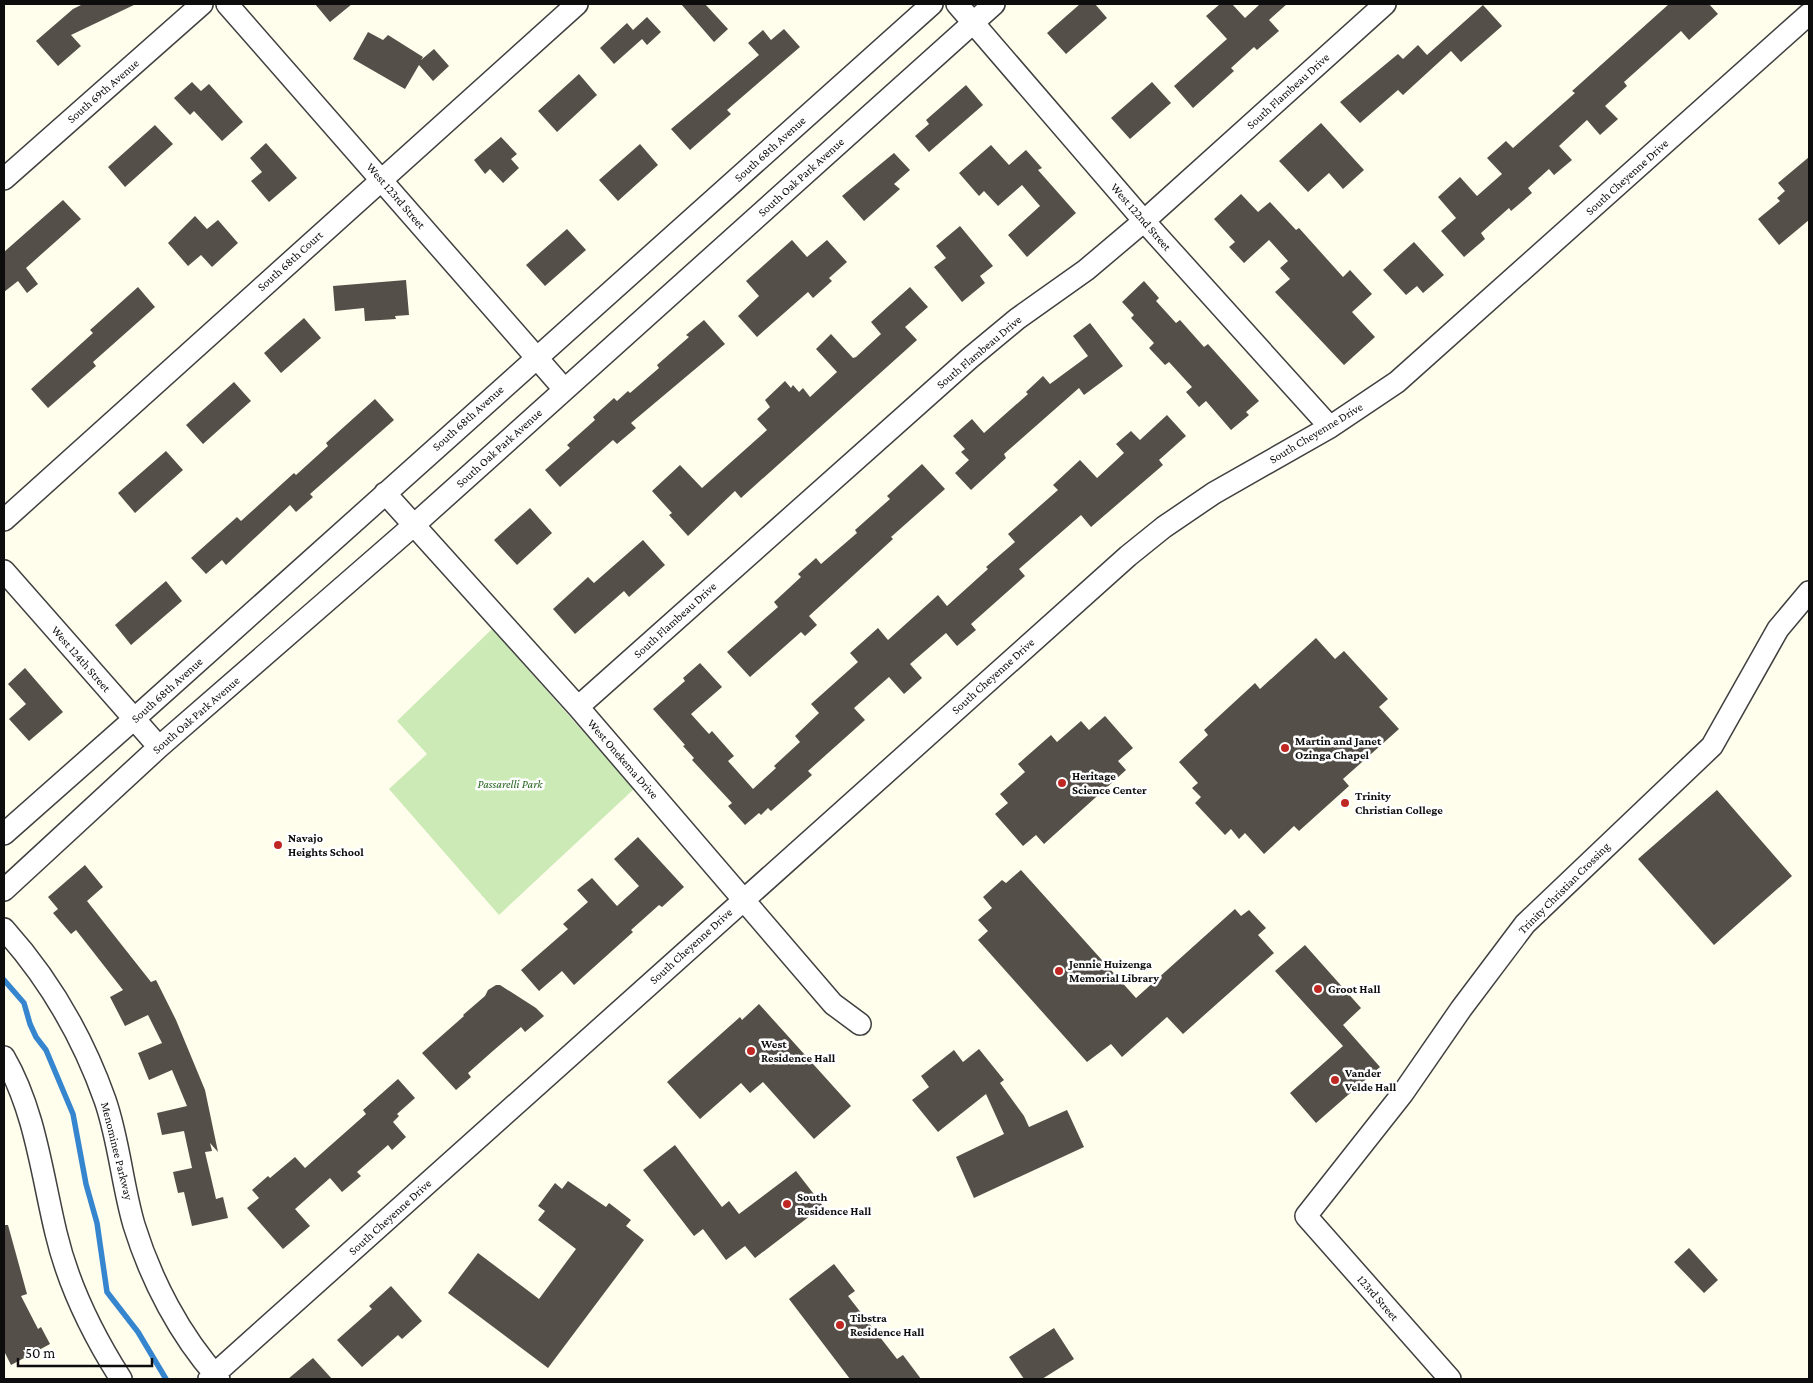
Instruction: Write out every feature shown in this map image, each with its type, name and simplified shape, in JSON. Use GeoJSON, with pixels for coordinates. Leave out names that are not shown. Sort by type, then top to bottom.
{"type":"FeatureCollection","features":[{"type":"Feature","properties":{"kind":"street","name":"South 69th Avenue"},"geometry":{"type":"LineString","coordinates":[[4,179],[202,4]]}},
{"type":"Feature","properties":{"kind":"street","name":"West 123rd Street"},"geometry":{"type":"LineString","coordinates":[[227,4],[564,389]]}},
{"type":"Feature","properties":{"kind":"street","name":"South 68th Court"},"geometry":{"type":"LineString","coordinates":[[4,520],[381,178],[577,4]]}},
{"type":"Feature","properties":{"kind":"street","name":"South 68th Avenue"},"geometry":{"type":"LineString","coordinates":[[4,834],[932,4]]}},
{"type":"Feature","properties":{"kind":"street","name":"West 122nd Street"},"geometry":{"type":"LineString","coordinates":[[956,4],[1144,221],[1330,427]]}},
{"type":"Feature","properties":{"kind":"street","name":"South Oak Park Avenue"},"geometry":{"type":"LineString","coordinates":[[4,890],[159,747],[414,525],[994,4]]}},
{"type":"Feature","properties":{"kind":"street","name":"South Flambeau Drive"},"geometry":{"type":"LineString","coordinates":[[578,707],[970,358],[1017,319],[1086,270],[1144,221],[1385,4]]}},
{"type":"Feature","properties":{"kind":"street","name":"South Cheyenne Drive"},"geometry":{"type":"LineString","coordinates":[[214,1378],[743,899],[1106,576],[1164,527],[1214,493],[1330,427],[1397,382],[1809,14]]}},
{"type":"Feature","properties":{"kind":"street","name":"West Onekema Drive"},"geometry":{"type":"LineString","coordinates":[[385,493],[578,707],[833,1004],[860,1024]]}},
{"type":"Feature","properties":{"kind":"street","name":"West 124th Street"},"geometry":{"type":"LineString","coordinates":[[4,571],[159,747]]}},
{"type":"Feature","properties":{"kind":"street","name":"Trinity Christian Crossing"},"geometry":{"type":"LineString","coordinates":[[1306,1216],[1403,1094],[1461,1008],[1525,924],[1712,746],[1778,629],[1809,592]]}},
{"type":"Feature","properties":{"kind":"street","name":"Menominee Parkway"},"geometry":{"type":"LineString","coordinates":[[4,928],[29,957],[78,1032],[105,1100],[121,1159],[134,1224],[155,1282],[181,1328],[214,1378]]}},
{"type":"Feature","properties":{"kind":"street"},"geometry":{"type":"LineString","coordinates":[[4,1058],[29,1115],[56,1235],[77,1296],[106,1356],[121,1379]]}},
{"type":"Feature","properties":{"kind":"street","name":"123rd Street"},"geometry":{"type":"LineString","coordinates":[[1306,1216],[1450,1379]]}},
{"type":"Feature","properties":{"kind":"green space","name":"Passarelli Park"},"geometry":{"type":"Polygon","coordinates":[[[492,629],[634,789],[499,915],[389,789],[427,754],[397,721],[492,629]]]}},
{"type":"Feature","properties":{"kind":"building"},"geometry":{"type":"Polygon","coordinates":[[[83,4],[136,4],[71,35],[81,46],[58,66],[36,41],[73,9],[83,4]]]}},
{"type":"Feature","properties":{"kind":"building"},"geometry":{"type":"Polygon","coordinates":[[[315,4],[352,4],[330,22],[315,4]]]}},
{"type":"Feature","properties":{"kind":"building"},"geometry":{"type":"Polygon","coordinates":[[[681,4],[705,4],[728,29],[714,42],[681,4]]]}},
{"type":"Feature","properties":{"kind":"building"},"geometry":{"type":"Polygon","coordinates":[[[1080,4],[1095,4],[1107,18],[1066,54],[1047,33],[1080,4]]]}},
{"type":"Feature","properties":{"kind":"building"},"geometry":{"type":"Polygon","coordinates":[[[1220,4],[1232,4],[1245,18],[1260,4],[1287,4],[1269,20],[1279,31],[1257,50],[1254,47],[1231,68],[1234,71],[1193,108],[1174,86],[1227,39],[1206,16],[1220,4]]]}},
{"type":"Feature","properties":{"kind":"building"},"geometry":{"type":"Polygon","coordinates":[[[1669,4],[1709,4],[1718,14],[1689,40],[1681,31],[1624,82],[1627,86],[1605,106],[1618,119],[1600,135],[1587,120],[1559,146],[1572,160],[1554,175],[1549,169],[1528,188],[1532,193],[1511,211],[1509,208],[1481,233],[1485,239],[1464,257],[1441,231],[1456,218],[1438,197],[1460,177],[1477,196],[1502,174],[1487,158],[1506,141],[1513,148],[1575,93],[1572,91],[1669,4]]]}},
{"type":"Feature","properties":{"kind":"building"},"geometry":{"type":"Polygon","coordinates":[[[1483,5],[1502,26],[1461,62],[1451,51],[1403,95],[1398,90],[1360,123],[1340,102],[1398,54],[1403,59],[1418,45],[1427,55],[1483,5]]]}},
{"type":"Feature","properties":{"kind":"building"},"geometry":{"type":"Polygon","coordinates":[[[647,17],[661,32],[647,45],[642,39],[614,64],[600,48],[627,23],[633,30],[647,17]]]}},
{"type":"Feature","properties":{"kind":"building"},"geometry":{"type":"Polygon","coordinates":[[[784,29],[800,47],[727,110],[731,114],[690,150],[671,129],[759,55],[748,43],[763,30],[771,40],[784,29]]]}},
{"type":"Feature","properties":{"kind":"building"},"geometry":{"type":"Polygon","coordinates":[[[368,32],[383,40],[388,35],[423,57],[421,60],[434,49],[449,66],[433,81],[419,65],[405,89],[353,59],[368,32]]]}},
{"type":"Feature","properties":{"kind":"building"},"geometry":{"type":"Polygon","coordinates":[[[579,74],[597,95],[557,132],[538,111],[579,74]]]}},
{"type":"Feature","properties":{"kind":"building"},"geometry":{"type":"Polygon","coordinates":[[[192,82],[201,91],[209,84],[243,122],[222,141],[194,111],[190,115],[174,98],[192,82]]]}},
{"type":"Feature","properties":{"kind":"building"},"geometry":{"type":"Polygon","coordinates":[[[1152,82],[1171,103],[1130,139],[1111,118],[1152,82]]]}},
{"type":"Feature","properties":{"kind":"building"},"geometry":{"type":"Polygon","coordinates":[[[966,85],[983,105],[929,152],[915,136],[929,124],[926,120],[966,85]]]}},
{"type":"Feature","properties":{"kind":"building"},"geometry":{"type":"Polygon","coordinates":[[[1321,123],[1364,170],[1343,189],[1329,173],[1308,192],[1279,161],[1321,123]]]}},
{"type":"Feature","properties":{"kind":"building"},"geometry":{"type":"Polygon","coordinates":[[[155,125],[173,144],[125,187],[108,167],[155,125]]]}},
{"type":"Feature","properties":{"kind":"building"},"geometry":{"type":"Polygon","coordinates":[[[501,137],[517,154],[511,159],[519,168],[503,183],[490,169],[485,174],[474,160],[501,137]]]}},
{"type":"Feature","properties":{"kind":"building"},"geometry":{"type":"Polygon","coordinates":[[[266,143],[297,178],[269,202],[251,181],[262,172],[250,158],[266,143]]]}},
{"type":"Feature","properties":{"kind":"building"},"geometry":{"type":"Polygon","coordinates":[[[640,144],[658,165],[618,201],[599,180],[640,144]]]}},
{"type":"Feature","properties":{"kind":"building"},"geometry":{"type":"Polygon","coordinates":[[[991,145],[1009,165],[1026,150],[1042,168],[1038,170],[1076,213],[1027,257],[1008,235],[1040,206],[1022,185],[998,206],[984,191],[979,196],[959,173],[991,145]]]}},
{"type":"Feature","properties":{"kind":"building"},"geometry":{"type":"Polygon","coordinates":[[[894,153],[910,170],[894,184],[900,189],[864,221],[842,196],[894,153]]]}},
{"type":"Feature","properties":{"kind":"building"},"geometry":{"type":"Polygon","coordinates":[[[1809,157],[1809,220],[1779,245],[1758,219],[1780,201],[1777,198],[1785,191],[1778,183],[1809,157]]]}},
{"type":"Feature","properties":{"kind":"building"},"geometry":{"type":"Polygon","coordinates":[[[1241,194],[1258,212],[1270,202],[1296,230],[1299,228],[1343,277],[1350,270],[1372,294],[1352,312],[1375,337],[1344,365],[1275,292],[1290,279],[1280,268],[1288,261],[1269,240],[1244,263],[1229,247],[1235,242],[1214,219],[1241,194]]]}},
{"type":"Feature","properties":{"kind":"building"},"geometry":{"type":"Polygon","coordinates":[[[63,200],[81,219],[26,268],[38,284],[27,293],[18,281],[4,292],[4,252],[63,200]]]}},
{"type":"Feature","properties":{"kind":"building"},"geometry":{"type":"Polygon","coordinates":[[[195,216],[207,229],[218,220],[238,243],[212,267],[201,255],[188,266],[168,243],[195,216]]]}},
{"type":"Feature","properties":{"kind":"building"},"geometry":{"type":"Polygon","coordinates":[[[960,226],[993,266],[980,276],[985,283],[962,302],[934,267],[946,258],[936,246],[960,226]]]}},
{"type":"Feature","properties":{"kind":"building"},"geometry":{"type":"Polygon","coordinates":[[[567,229],[586,250],[545,286],[526,265],[567,229]]]}},
{"type":"Feature","properties":{"kind":"building"},"geometry":{"type":"Polygon","coordinates":[[[792,240],[807,257],[827,240],[847,262],[829,278],[832,281],[813,298],[808,292],[757,337],[738,316],[759,296],[746,281],[792,240]]]}},
{"type":"Feature","properties":{"kind":"building"},"geometry":{"type":"Polygon","coordinates":[[[1414,242],[1444,275],[1423,293],[1417,286],[1406,295],[1383,270],[1414,242]]]}},
{"type":"Feature","properties":{"kind":"building"},"geometry":{"type":"Polygon","coordinates":[[[406,280],[409,315],[395,316],[396,319],[365,321],[364,308],[335,311],[333,286],[406,280]]]}},
{"type":"Feature","properties":{"kind":"building"},"geometry":{"type":"Polygon","coordinates":[[[1144,281],[1159,298],[1156,301],[1176,323],[1180,320],[1204,347],[1208,344],[1259,401],[1246,412],[1249,415],[1231,430],[1206,401],[1199,407],[1186,392],[1192,387],[1169,362],[1165,365],[1149,348],[1154,343],[1131,318],[1134,315],[1122,302],[1144,281]]]}},
{"type":"Feature","properties":{"kind":"building"},"geometry":{"type":"Polygon","coordinates":[[[138,287],[155,307],[93,362],[96,366],[48,408],[31,389],[93,333],[90,330],[138,287]]]}},
{"type":"Feature","properties":{"kind":"building"},"geometry":{"type":"Polygon","coordinates":[[[910,287],[928,307],[905,327],[917,340],[741,498],[735,491],[688,536],[669,515],[672,513],[652,491],[680,465],[702,488],[767,430],[757,419],[770,407],[765,400],[785,381],[791,388],[793,385],[799,392],[803,388],[810,397],[837,372],[816,349],[831,334],[853,358],[856,357],[881,334],[871,322],[910,287]]]}},
{"type":"Feature","properties":{"kind":"building"},"geometry":{"type":"Polygon","coordinates":[[[304,318],[321,338],[281,373],[264,353],[304,318]]]}},
{"type":"Feature","properties":{"kind":"building"},"geometry":{"type":"Polygon","coordinates":[[[704,320],[725,344],[631,423],[636,428],[617,444],[613,440],[560,487],[545,470],[570,448],[567,445],[595,420],[593,417],[614,398],[617,401],[628,391],[630,393],[659,368],[657,365],[689,337],[686,335],[704,320]]]}},
{"type":"Feature","properties":{"kind":"building"},"geometry":{"type":"Polygon","coordinates":[[[1090,323],[1123,366],[1084,395],[1079,388],[1004,454],[1006,458],[971,490],[955,473],[969,460],[961,452],[965,449],[953,436],[972,419],[984,433],[1028,394],[1026,392],[1043,376],[1050,384],[1088,356],[1073,336],[1090,323]]]}},
{"type":"Feature","properties":{"kind":"building"},"geometry":{"type":"Polygon","coordinates":[[[234,382],[251,401],[203,444],[186,425],[234,382]]]}},
{"type":"Feature","properties":{"kind":"building"},"geometry":{"type":"Polygon","coordinates":[[[375,399],[394,420],[310,494],[313,497],[296,512],[290,505],[226,565],[222,560],[206,574],[191,558],[237,517],[241,521],[294,473],[296,475],[328,446],[326,443],[375,399]]]}},
{"type":"Feature","properties":{"kind":"building"},"geometry":{"type":"Polygon","coordinates":[[[1167,415],[1186,436],[1159,460],[1163,465],[1091,527],[1081,515],[1019,569],[1025,576],[971,624],[976,630],[957,646],[946,633],[910,664],[922,678],[904,694],[889,677],[854,708],[865,720],[808,771],[812,775],[771,811],[768,808],[745,825],[728,806],[732,803],[692,760],[694,758],[683,746],[685,745],[653,709],[685,681],[683,678],[700,663],[722,687],[691,714],[709,734],[712,731],[734,756],[728,761],[753,789],[800,742],[795,736],[819,713],[811,704],[858,662],[850,653],[878,628],[888,640],[938,595],[947,606],[988,569],[986,567],[1015,542],[1008,534],[1058,490],[1053,485],[1080,460],[1097,478],[1124,453],[1116,444],[1131,431],[1140,440],[1167,415]]]}},
{"type":"Feature","properties":{"kind":"building"},"geometry":{"type":"Polygon","coordinates":[[[166,451],[183,470],[135,513],[118,493],[166,451]]]}},
{"type":"Feature","properties":{"kind":"building"},"geometry":{"type":"Polygon","coordinates":[[[922,464],[945,489],[891,537],[893,539],[809,616],[817,625],[805,636],[801,632],[750,677],[727,652],[778,607],[774,602],[801,577],[798,574],[816,558],[821,564],[857,533],[855,530],[890,499],[887,496],[922,464]]]}},
{"type":"Feature","properties":{"kind":"building"},"geometry":{"type":"Polygon","coordinates":[[[530,508],[552,533],[517,565],[494,540],[530,508]]]}},
{"type":"Feature","properties":{"kind":"building"},"geometry":{"type":"Polygon","coordinates":[[[643,540],[665,565],[629,597],[624,591],[575,634],[553,609],[588,577],[594,583],[643,540]]]}},
{"type":"Feature","properties":{"kind":"building"},"geometry":{"type":"Polygon","coordinates":[[[166,581],[182,601],[131,645],[115,625],[166,581]]]}},
{"type":"Feature","properties":{"kind":"building","name":"Martin and Janet Ozinga Chapel"},"geometry":{"type":"Polygon","coordinates":[[[1316,638],[1335,659],[1344,651],[1388,699],[1379,707],[1399,729],[1343,779],[1349,786],[1299,831],[1294,826],[1264,854],[1245,833],[1239,839],[1231,829],[1225,835],[1195,803],[1201,797],[1192,788],[1198,783],[1179,762],[1208,735],[1204,730],[1255,683],[1260,689],[1316,638]]]}},
{"type":"Feature","properties":{"kind":"building"},"geometry":{"type":"Polygon","coordinates":[[[25,668],[63,712],[29,741],[9,719],[26,704],[8,684],[25,668]]]}},
{"type":"Feature","properties":{"kind":"building","name":"Heritage Science Center"},"geometry":{"type":"Polygon","coordinates":[[[1105,716],[1133,748],[1118,761],[1126,770],[1044,844],[1036,835],[1023,846],[995,814],[1008,803],[1000,794],[1025,772],[1018,764],[1051,735],[1057,742],[1081,721],[1089,730],[1105,716]]]}},
{"type":"Feature","properties":{"kind":"building"},"geometry":{"type":"Polygon","coordinates":[[[1717,790],[1792,876],[1714,945],[1638,859],[1717,790]]]}},
{"type":"Feature","properties":{"kind":"building"},"geometry":{"type":"Polygon","coordinates":[[[638,837],[684,887],[662,907],[659,905],[631,930],[633,932],[574,985],[562,971],[539,991],[521,970],[568,929],[563,924],[588,902],[577,890],[592,878],[617,906],[639,886],[614,859],[638,837]]]}},
{"type":"Feature","properties":{"kind":"building"},"geometry":{"type":"Polygon","coordinates":[[[85,865],[103,887],[87,901],[151,982],[156,980],[176,1020],[205,1090],[218,1152],[210,1143],[212,1151],[205,1152],[216,1199],[223,1197],[228,1218],[192,1226],[184,1192],[178,1193],[173,1172],[192,1168],[184,1131],[162,1135],[157,1113],[187,1106],[172,1070],[149,1080],[138,1053],[162,1043],[148,1015],[125,1026],[110,997],[123,990],[76,930],[71,934],[53,913],[58,909],[48,897],[85,865]]]}},
{"type":"Feature","properties":{"kind":"building","name":"Jennie Huizenga Memorial Library"},"geometry":{"type":"Polygon","coordinates":[[[1021,870],[1136,998],[1235,909],[1241,916],[1249,910],[1266,928],[1258,935],[1274,953],[1183,1034],[1167,1017],[1122,1057],[1111,1044],[1087,1062],[978,940],[988,931],[978,920],[992,908],[983,897],[1002,880],[1006,883],[1021,870]]]}},
{"type":"Feature","properties":{"kind":"building"},"geometry":{"type":"Polygon","coordinates":[[[1305,945],[1361,1008],[1343,1025],[1380,1067],[1316,1123],[1290,1093],[1343,1046],[1275,971],[1305,945]]]}},
{"type":"Feature","properties":{"kind":"building"},"geometry":{"type":"Polygon","coordinates":[[[496,985],[500,985],[536,1008],[544,1016],[525,1032],[521,1027],[468,1073],[471,1077],[456,1090],[422,1053],[485,996],[488,990],[496,985]]]}},
{"type":"Feature","properties":{"kind":"building","name":"West Residence Hall"},"geometry":{"type":"Polygon","coordinates":[[[759,1004],[851,1106],[814,1139],[763,1082],[750,1093],[741,1083],[700,1119],[667,1082],[740,1017],[742,1020],[759,1004]]]}},
{"type":"Feature","properties":{"kind":"building"},"geometry":{"type":"Polygon","coordinates":[[[979,1049],[1004,1080],[1000,1083],[1024,1116],[1029,1127],[1067,1110],[1084,1147],[974,1198],[956,1157],[1004,1134],[986,1094],[938,1132],[912,1100],[929,1087],[921,1076],[954,1050],[963,1062],[979,1049]]]}},
{"type":"Feature","properties":{"kind":"building"},"geometry":{"type":"Polygon","coordinates":[[[398,1079],[415,1098],[397,1114],[399,1116],[393,1122],[406,1137],[392,1150],[388,1145],[357,1172],[361,1176],[342,1192],[330,1178],[295,1209],[310,1226],[283,1249],[247,1208],[259,1198],[252,1190],[295,1157],[305,1168],[366,1114],[363,1110],[398,1079]]]}},
{"type":"Feature","properties":{"kind":"building","name":"South Residence Hall"},"geometry":{"type":"Polygon","coordinates":[[[675,1145],[722,1207],[729,1201],[739,1214],[796,1171],[823,1206],[755,1258],[745,1246],[726,1260],[703,1229],[694,1236],[643,1170],[675,1145]]]}},
{"type":"Feature","properties":{"kind":"building"},"geometry":{"type":"Polygon","coordinates":[[[568,1181],[606,1207],[609,1203],[631,1220],[626,1226],[644,1240],[548,1368],[448,1293],[478,1253],[539,1299],[576,1249],[538,1220],[545,1211],[538,1206],[555,1183],[562,1189],[568,1181]]]}},
{"type":"Feature","properties":{"kind":"building"},"geometry":{"type":"Polygon","coordinates":[[[4,1225],[8,1225],[27,1294],[21,1296],[38,1329],[41,1327],[50,1344],[11,1365],[4,1351],[4,1225]]]}},
{"type":"Feature","properties":{"kind":"building"},"geometry":{"type":"Polygon","coordinates":[[[1689,1248],[1718,1280],[1704,1293],[1674,1262],[1689,1248]]]}},
{"type":"Feature","properties":{"kind":"building","name":"Tibstra Residence Hall"},"geometry":{"type":"Polygon","coordinates":[[[834,1264],[855,1291],[848,1296],[897,1359],[903,1355],[921,1379],[850,1379],[789,1299],[834,1264]]]}},
{"type":"Feature","properties":{"kind":"building"},"geometry":{"type":"Polygon","coordinates":[[[391,1286],[422,1321],[402,1339],[398,1335],[362,1367],[337,1340],[372,1309],[369,1306],[391,1286]]]}},
{"type":"Feature","properties":{"kind":"building"},"geometry":{"type":"Polygon","coordinates":[[[1054,1328],[1074,1359],[1042,1379],[1024,1379],[1009,1357],[1054,1328]]]}},
{"type":"Feature","properties":{"kind":"building"},"geometry":{"type":"Polygon","coordinates":[[[313,1358],[332,1379],[288,1379],[313,1358]]]}},
{"type":"Feature","properties":{"kind":"waterway"},"geometry":{"type":"LineString","coordinates":[[4,980],[24,1003],[30,1024],[36,1037],[46,1050],[73,1114],[86,1184],[97,1223],[107,1292],[138,1332],[166,1379]]}},
{"type":"Feature","properties":{"kind":"place","name":"Martin and Janet Ozinga Chapel"},"geometry":{"type":"Point","coordinates":[1285,748]}},
{"type":"Feature","properties":{"kind":"place","name":"Heritage Science Center"},"geometry":{"type":"Point","coordinates":[1062,783]}},
{"type":"Feature","properties":{"kind":"place","name":"Trinity Christian College"},"geometry":{"type":"Point","coordinates":[1345,803]}},
{"type":"Feature","properties":{"kind":"place","name":"Navajo Heights School"},"geometry":{"type":"Point","coordinates":[278,845]}},
{"type":"Feature","properties":{"kind":"place","name":"Jennie Huizenga Memorial Library"},"geometry":{"type":"Point","coordinates":[1059,971]}},
{"type":"Feature","properties":{"kind":"place","name":"Groot Hall"},"geometry":{"type":"Point","coordinates":[1318,989]}},
{"type":"Feature","properties":{"kind":"place","name":"West Residence Hall"},"geometry":{"type":"Point","coordinates":[751,1051]}},
{"type":"Feature","properties":{"kind":"place","name":"Vander Velde Hall"},"geometry":{"type":"Point","coordinates":[1335,1080]}},
{"type":"Feature","properties":{"kind":"place","name":"South Residence Hall"},"geometry":{"type":"Point","coordinates":[787,1204]}},
{"type":"Feature","properties":{"kind":"place","name":"Tibstra Residence Hall"},"geometry":{"type":"Point","coordinates":[840,1325]}}]}
